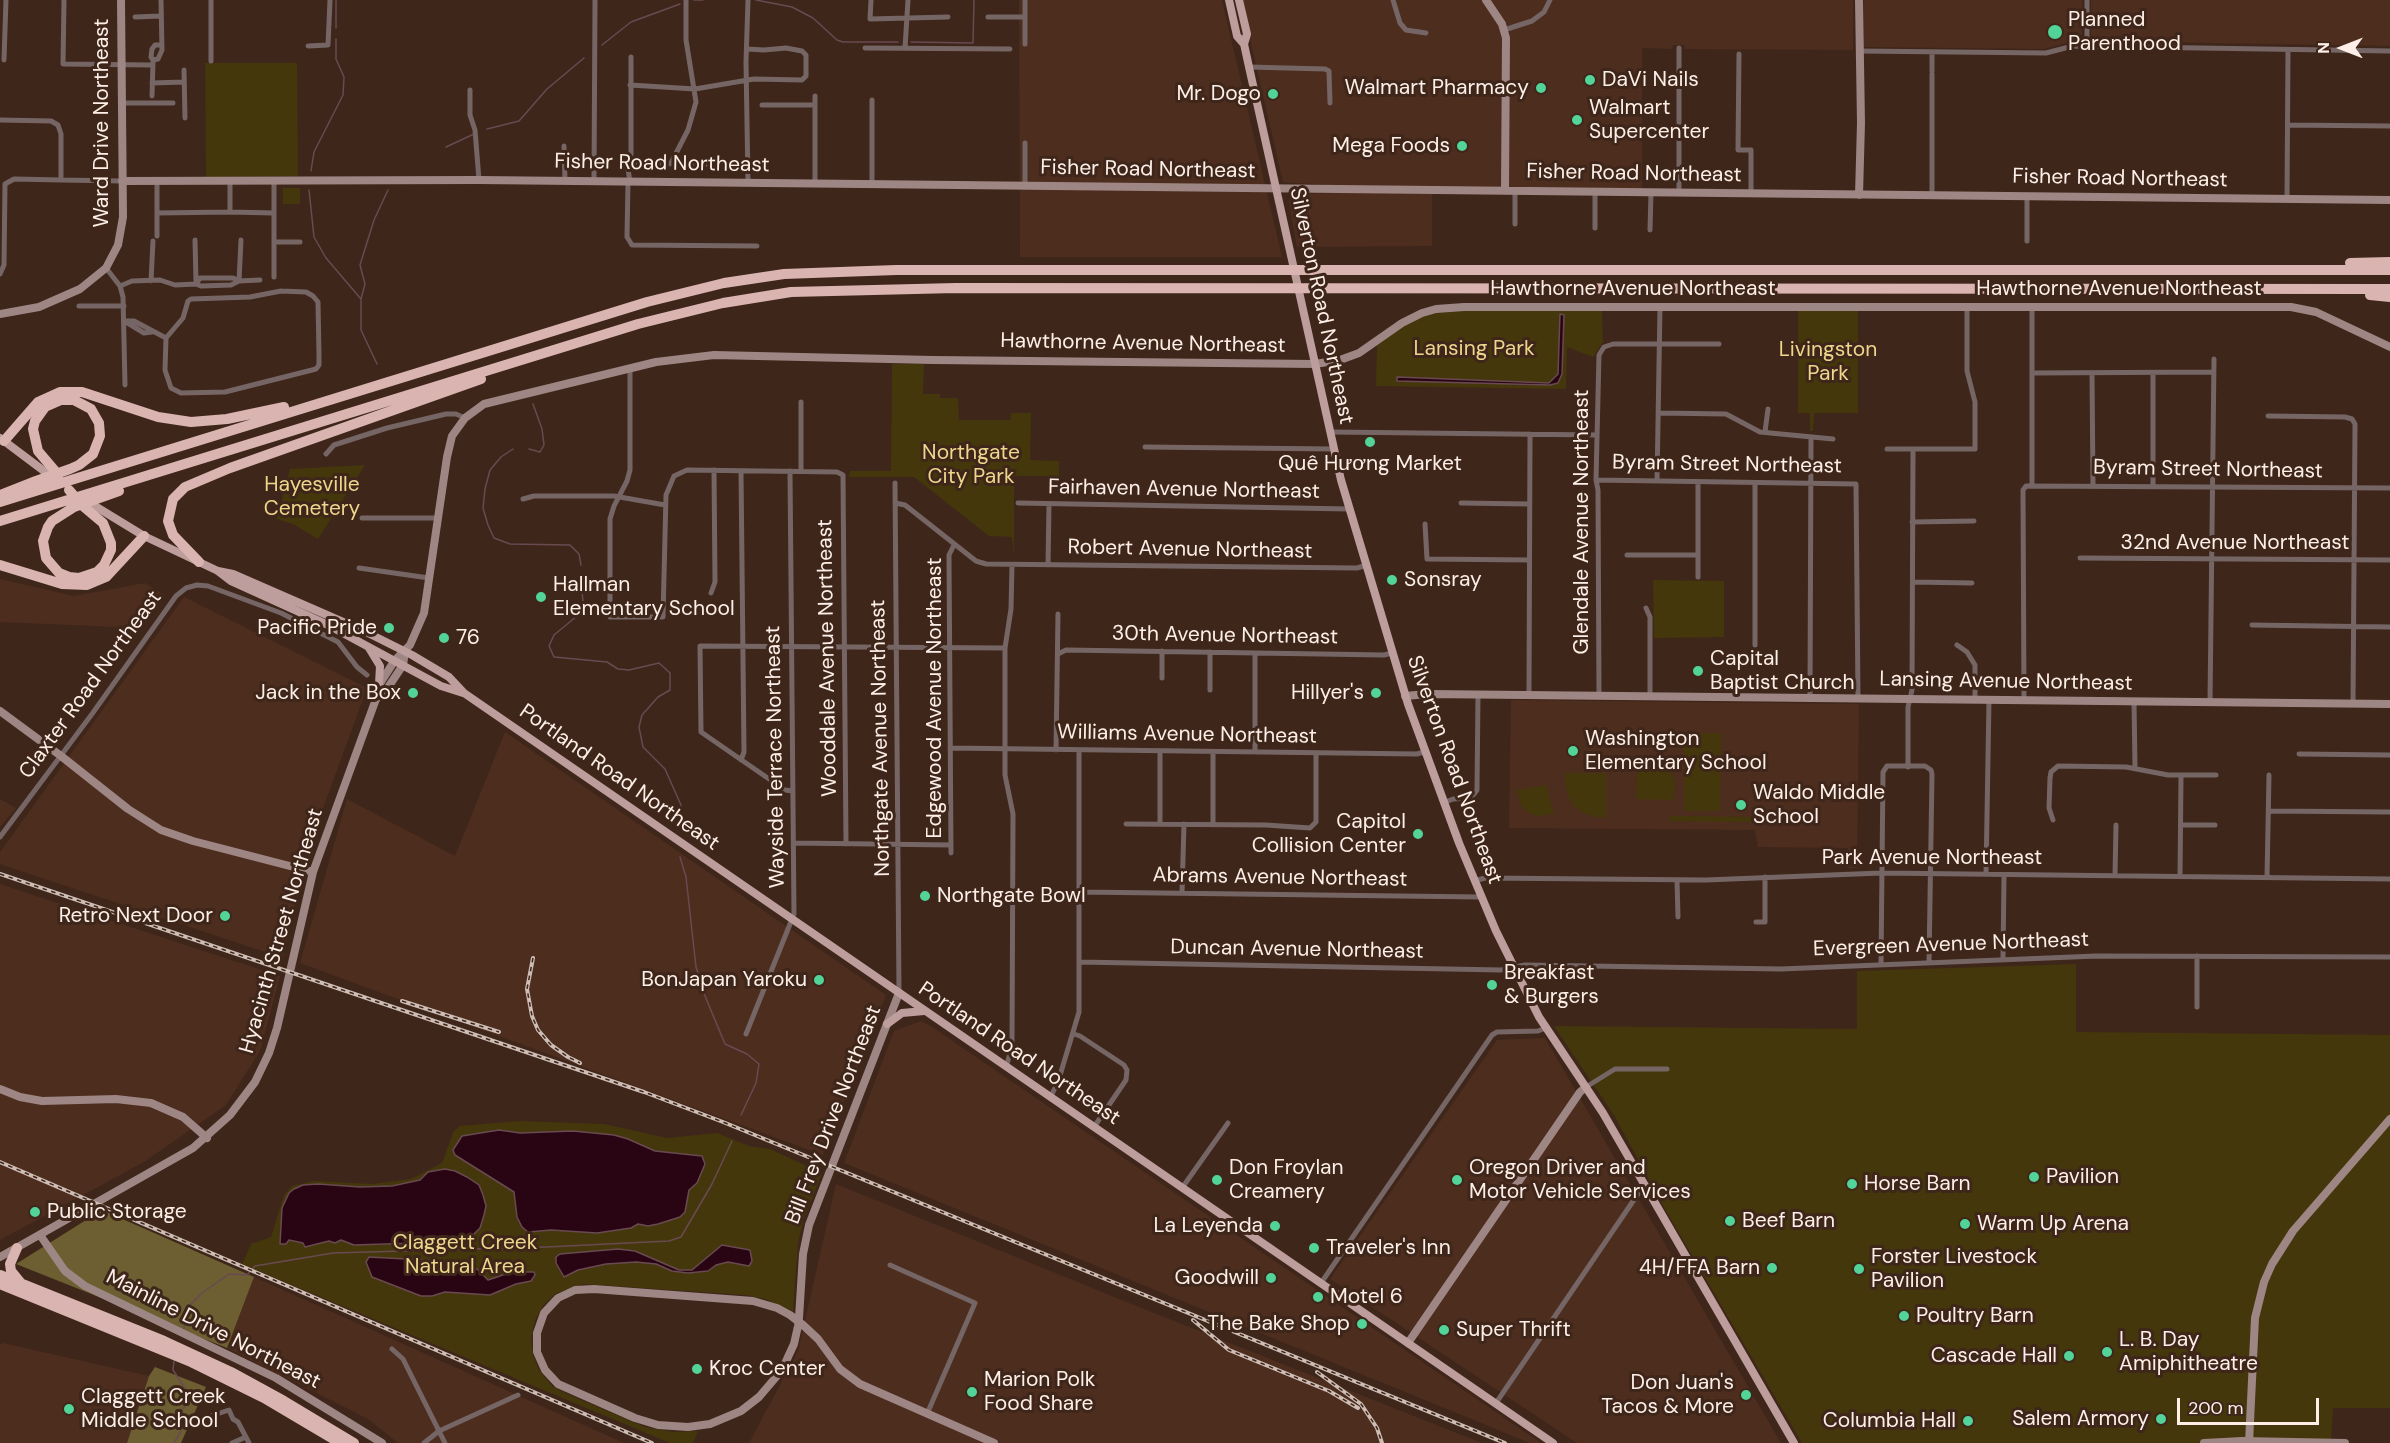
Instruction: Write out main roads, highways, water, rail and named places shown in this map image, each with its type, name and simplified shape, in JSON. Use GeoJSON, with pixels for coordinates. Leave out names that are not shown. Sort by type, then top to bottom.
{"type":"FeatureCollection","features":[{"type":"Feature","properties":{"kind":"highway"},"geometry":{"type":"LineString","coordinates":[[2233,270],[2276,265],[2390,262]]}},
{"type":"Feature","properties":{"kind":"highway"},"geometry":{"type":"LineString","coordinates":[[0,502],[648,302],[698,289],[767,276],[886,270],[2390,270]]}},
{"type":"Feature","properties":{"kind":"highway"},"geometry":{"type":"LineString","coordinates":[[0,521],[638,324],[742,299],[818,291],[898,288],[2390,289]]}},
{"type":"Feature","properties":{"kind":"highway"},"geometry":{"type":"LineString","coordinates":[[2319,289],[2390,297]]}},
{"type":"Feature","properties":{"kind":"highway"},"geometry":{"type":"LineString","coordinates":[[199,562],[173,535],[168,521],[173,499],[185,487],[230,468],[518,366],[590,343],[638,324]]}},
{"type":"Feature","properties":{"kind":"highway"},"geometry":{"type":"LineString","coordinates":[[2,440],[33,407],[44,398],[60,392],[82,392],[158,417],[190,422],[227,419],[346,394]]}},
{"type":"Feature","properties":{"kind":"highway"},"geometry":{"type":"LineString","coordinates":[[0,495],[70,469],[89,459],[98,447],[100,429],[95,414],[86,405],[74,400],[53,402],[40,412],[35,421],[33,435],[44,466],[55,471],[60,483]]}},
{"type":"Feature","properties":{"kind":"highway"},"geometry":{"type":"LineString","coordinates":[[69,490],[84,507],[101,514],[110,536],[111,550],[104,565],[97,572],[79,578],[59,573],[46,558],[43,541],[52,521],[65,511],[161,477],[274,441],[327,420]]}},
{"type":"Feature","properties":{"kind":"highway"},"geometry":{"type":"LineString","coordinates":[[0,565],[62,584],[87,585],[106,577],[144,536]]}},
{"type":"Feature","properties":{"kind":"highway"},"geometry":{"type":"LineString","coordinates":[[16,1248],[10,1264],[11,1271],[20,1282]]}},
{"type":"Feature","properties":{"kind":"highway"},"geometry":{"type":"LineString","coordinates":[[0,1275],[162,1344],[276,1396],[354,1443]]}},
{"type":"Feature","properties":{"kind":"highway"},"geometry":{"type":"LineString","coordinates":[[0,1284],[162,1344]]}},
{"type":"Feature","properties":{"kind":"highway"},"geometry":{"type":"LineString","coordinates":[[190,1357],[340,1443]]}},
{"type":"Feature","properties":{"kind":"main road","name":"Silverton Road Northeast"},"geometry":{"type":"LineString","coordinates":[[1229,0],[1237,36],[1244,44]]}},
{"type":"Feature","properties":{"kind":"main road","name":"Silverton Road Northeast"},"geometry":{"type":"LineString","coordinates":[[1239,0],[1246,34],[1244,44],[1349,509],[1405,696],[1443,803],[1480,897],[1546,1028],[1586,1087],[1716,1304],[1794,1443]]}},
{"type":"Feature","properties":{"kind":"main road"},"geometry":{"type":"LineString","coordinates":[[2,440],[44,466]]}},
{"type":"Feature","properties":{"kind":"main road"},"geometry":{"type":"LineString","coordinates":[[60,483],[69,490]]}},
{"type":"Feature","properties":{"kind":"main road","name":"Portland Road Northeast"},"geometry":{"type":"LineString","coordinates":[[101,514],[218,571],[231,581],[367,645],[441,686],[464,693]]}},
{"type":"Feature","properties":{"kind":"main road","name":"Portland Road Northeast"},"geometry":{"type":"LineString","coordinates":[[218,571],[233,574],[366,632],[449,677],[464,693],[1553,1443]]}},
{"type":"Feature","properties":{"kind":"main road"},"geometry":{"type":"LineString","coordinates":[[367,645],[380,666],[380,684]]}},
{"type":"Feature","properties":{"kind":"main road"},"geometry":{"type":"LineString","coordinates":[[887,1024],[902,1013],[925,1011]]}},
{"type":"Feature","properties":{"kind":"waterway"},"geometry":{"type":"LineString","coordinates":[[336,0],[336,28]]}},
{"type":"Feature","properties":{"kind":"waterway"},"geometry":{"type":"LineString","coordinates":[[694,0],[703,0]]}},
{"type":"Feature","properties":{"kind":"waterway"},"geometry":{"type":"LineString","coordinates":[[756,0],[792,7],[813,18],[837,40],[843,42],[898,42]]}},
{"type":"Feature","properties":{"kind":"waterway"},"geometry":{"type":"LineString","coordinates":[[911,42],[973,43],[974,0]]}},
{"type":"Feature","properties":{"kind":"waterway"},"geometry":{"type":"LineString","coordinates":[[602,45],[631,22],[680,4]]}},
{"type":"Feature","properties":{"kind":"waterway"},"geometry":{"type":"LineString","coordinates":[[311,171],[314,152],[343,95],[344,77],[336,59],[336,39]]}},
{"type":"Feature","properties":{"kind":"waterway"},"geometry":{"type":"LineString","coordinates":[[487,129],[519,121],[547,89],[584,58]]}},
{"type":"Feature","properties":{"kind":"waterway"},"geometry":{"type":"LineString","coordinates":[[446,147],[474,134]]}},
{"type":"Feature","properties":{"kind":"waterway"},"geometry":{"type":"LineString","coordinates":[[309,190],[314,237],[326,258],[361,299]]}},
{"type":"Feature","properties":{"kind":"waterway"},"geometry":{"type":"LineString","coordinates":[[377,364],[361,330],[361,299],[365,284],[360,265],[374,220],[388,190]]}},
{"type":"Feature","properties":{"kind":"waterway"},"geometry":{"type":"LineString","coordinates":[[529,449],[540,452],[544,445],[542,429],[533,404]]}},
{"type":"Feature","properties":{"kind":"waterway"},"geometry":{"type":"LineString","coordinates":[[513,449],[501,457],[490,470],[485,489],[483,508],[494,538],[510,544],[570,545],[579,554],[581,565]]}},
{"type":"Feature","properties":{"kind":"waterway"},"geometry":{"type":"LineString","coordinates":[[581,583],[583,601],[577,616],[554,635],[549,646],[554,657],[607,662],[618,669],[629,670],[659,663],[670,673],[670,690],[658,697],[642,715],[639,727],[643,747],[665,769],[681,805],[677,824]]}},
{"type":"Feature","properties":{"kind":"waterway"},"geometry":{"type":"LineString","coordinates":[[680,857],[686,877],[696,967],[705,996],[725,1044],[747,1054],[759,1064],[756,1083],[741,1115]]}},
{"type":"Feature","properties":{"kind":"waterway"},"geometry":{"type":"LineString","coordinates":[[183,1331],[191,1304],[202,1293],[229,1274],[247,1275],[255,1266],[333,1253],[546,1247],[669,1241],[681,1237],[712,1184],[732,1141]]}},
{"type":"Feature","properties":{"kind":"waterway"},"geometry":{"type":"LineString","coordinates":[[174,1361],[173,1370],[190,1396],[188,1403],[176,1417],[181,1431],[174,1443]]}},
{"type":"Feature","properties":{"kind":"railway"},"geometry":{"type":"LineString","coordinates":[[0,874],[644,1092],[723,1122],[1505,1443]]}},
{"type":"Feature","properties":{"kind":"railway"},"geometry":{"type":"LineString","coordinates":[[533,958],[527,989],[532,1016],[538,1030],[551,1045],[580,1063]]}},
{"type":"Feature","properties":{"kind":"railway"},"geometry":{"type":"LineString","coordinates":[[402,1001],[499,1032]]}},
{"type":"Feature","properties":{"kind":"railway"},"geometry":{"type":"LineString","coordinates":[[0,1162],[652,1443]]}},
{"type":"Feature","properties":{"kind":"railway"},"geometry":{"type":"LineString","coordinates":[[1193,1320],[1229,1350],[1329,1391],[1358,1408]]}},
{"type":"Feature","properties":{"kind":"railway"},"geometry":{"type":"LineString","coordinates":[[1317,1372],[1361,1404],[1377,1428],[1382,1443]]}},
{"type":"Feature","properties":{"kind":"place","name":"Planned Parenthood"},"geometry":{"type":"Point","coordinates":[2055,32]}},
{"type":"Feature","properties":{"kind":"place","name":"DaVi Nails"},"geometry":{"type":"Point","coordinates":[1590,80]}},
{"type":"Feature","properties":{"kind":"place","name":"Walmart Pharmacy"},"geometry":{"type":"Point","coordinates":[1541,88]}},
{"type":"Feature","properties":{"kind":"place","name":"Mr. Dogo"},"geometry":{"type":"Point","coordinates":[1273,94]}},
{"type":"Feature","properties":{"kind":"place","name":"Walmart Supercenter"},"geometry":{"type":"Point","coordinates":[1577,120]}},
{"type":"Feature","properties":{"kind":"place","name":"Mega Foods"},"geometry":{"type":"Point","coordinates":[1462,146]}},
{"type":"Feature","properties":{"kind":"place","name":"Quê Hương Market"},"geometry":{"type":"Point","coordinates":[1370,442]}},
{"type":"Feature","properties":{"kind":"place","name":"Sonsray"},"geometry":{"type":"Point","coordinates":[1392,580]}},
{"type":"Feature","properties":{"kind":"place","name":"Hallman Elementary School"},"geometry":{"type":"Point","coordinates":[541,597]}},
{"type":"Feature","properties":{"kind":"place","name":"Pacific Pride"},"geometry":{"type":"Point","coordinates":[389,628]}},
{"type":"Feature","properties":{"kind":"place","name":"76"},"geometry":{"type":"Point","coordinates":[444,638]}},
{"type":"Feature","properties":{"kind":"place","name":"Capital Baptist Church"},"geometry":{"type":"Point","coordinates":[1698,671]}},
{"type":"Feature","properties":{"kind":"place","name":"Jack in the Box"},"geometry":{"type":"Point","coordinates":[413,693]}},
{"type":"Feature","properties":{"kind":"place","name":"Hillyer's"},"geometry":{"type":"Point","coordinates":[1376,693]}},
{"type":"Feature","properties":{"kind":"place","name":"Washington Elementary School"},"geometry":{"type":"Point","coordinates":[1573,751]}},
{"type":"Feature","properties":{"kind":"place","name":"Waldo Middle School"},"geometry":{"type":"Point","coordinates":[1741,805]}},
{"type":"Feature","properties":{"kind":"place","name":"Capitol Collision Center"},"geometry":{"type":"Point","coordinates":[1418,834]}},
{"type":"Feature","properties":{"kind":"place","name":"Northgate Bowl"},"geometry":{"type":"Point","coordinates":[925,896]}},
{"type":"Feature","properties":{"kind":"place","name":"Retro Next Door"},"geometry":{"type":"Point","coordinates":[225,916]}},
{"type":"Feature","properties":{"kind":"place","name":"BonJapan Yaroku"},"geometry":{"type":"Point","coordinates":[819,980]}},
{"type":"Feature","properties":{"kind":"place","name":"Breakfast & Burgers"},"geometry":{"type":"Point","coordinates":[1492,985]}},
{"type":"Feature","properties":{"kind":"place","name":"Pavilion"},"geometry":{"type":"Point","coordinates":[2034,1177]}},
{"type":"Feature","properties":{"kind":"place","name":"Don Froylan Creamery"},"geometry":{"type":"Point","coordinates":[1217,1180]}},
{"type":"Feature","properties":{"kind":"place","name":"Oregon Driver and Motor Vehicle Services"},"geometry":{"type":"Point","coordinates":[1457,1180]}},
{"type":"Feature","properties":{"kind":"place","name":"Horse Barn"},"geometry":{"type":"Point","coordinates":[1852,1184]}},
{"type":"Feature","properties":{"kind":"place","name":"Public Storage"},"geometry":{"type":"Point","coordinates":[35,1212]}},
{"type":"Feature","properties":{"kind":"place","name":"Beef Barn"},"geometry":{"type":"Point","coordinates":[1730,1221]}},
{"type":"Feature","properties":{"kind":"place","name":"Warm Up Arena"},"geometry":{"type":"Point","coordinates":[1965,1224]}},
{"type":"Feature","properties":{"kind":"place","name":"La Leyenda"},"geometry":{"type":"Point","coordinates":[1275,1226]}},
{"type":"Feature","properties":{"kind":"place","name":"Traveler's Inn"},"geometry":{"type":"Point","coordinates":[1314,1248]}},
{"type":"Feature","properties":{"kind":"place","name":"4H/FFA Barn"},"geometry":{"type":"Point","coordinates":[1772,1268]}},
{"type":"Feature","properties":{"kind":"place","name":"Forster Livestock Pavilion"},"geometry":{"type":"Point","coordinates":[1859,1269]}},
{"type":"Feature","properties":{"kind":"place","name":"Goodwill"},"geometry":{"type":"Point","coordinates":[1271,1278]}},
{"type":"Feature","properties":{"kind":"place","name":"Motel 6"},"geometry":{"type":"Point","coordinates":[1318,1297]}},
{"type":"Feature","properties":{"kind":"place","name":"Poultry Barn"},"geometry":{"type":"Point","coordinates":[1904,1316]}},
{"type":"Feature","properties":{"kind":"place","name":"The Bake Shop"},"geometry":{"type":"Point","coordinates":[1362,1324]}},
{"type":"Feature","properties":{"kind":"place","name":"Super Thrift"},"geometry":{"type":"Point","coordinates":[1444,1330]}},
{"type":"Feature","properties":{"kind":"place","name":"L. B. Day Amiphitheatre"},"geometry":{"type":"Point","coordinates":[2107,1352]}},
{"type":"Feature","properties":{"kind":"place","name":"Cascade Hall"},"geometry":{"type":"Point","coordinates":[2069,1356]}},
{"type":"Feature","properties":{"kind":"place","name":"Kroc Center"},"geometry":{"type":"Point","coordinates":[697,1369]}},
{"type":"Feature","properties":{"kind":"place","name":"Marion Polk Food Share"},"geometry":{"type":"Point","coordinates":[972,1392]}},
{"type":"Feature","properties":{"kind":"place","name":"Don Juan's Tacos & More"},"geometry":{"type":"Point","coordinates":[1746,1395]}},
{"type":"Feature","properties":{"kind":"place","name":"Claggett Creek Middle School"},"geometry":{"type":"Point","coordinates":[69,1409]}},
{"type":"Feature","properties":{"kind":"place","name":"Salem Armory"},"geometry":{"type":"Point","coordinates":[2161,1419]}},
{"type":"Feature","properties":{"kind":"place","name":"Columbia Hall"},"geometry":{"type":"Point","coordinates":[1968,1421]}},
{"type":"Feature","properties":{"kind":"park label","name":"Lansing Park"},"geometry":{"type":"Point","coordinates":[1474,349]}},
{"type":"Feature","properties":{"kind":"park label","name":"Livingston Park"},"geometry":{"type":"Point","coordinates":[1828,362]}},
{"type":"Feature","properties":{"kind":"park label","name":"Northgate City Park"},"geometry":{"type":"Point","coordinates":[971,465]}},
{"type":"Feature","properties":{"kind":"park label","name":"Hayesville Cemetery"},"geometry":{"type":"Point","coordinates":[312,497]}},
{"type":"Feature","properties":{"kind":"park label","name":"Claggett Creek Natural Area"},"geometry":{"type":"Point","coordinates":[465,1255]}}]}
